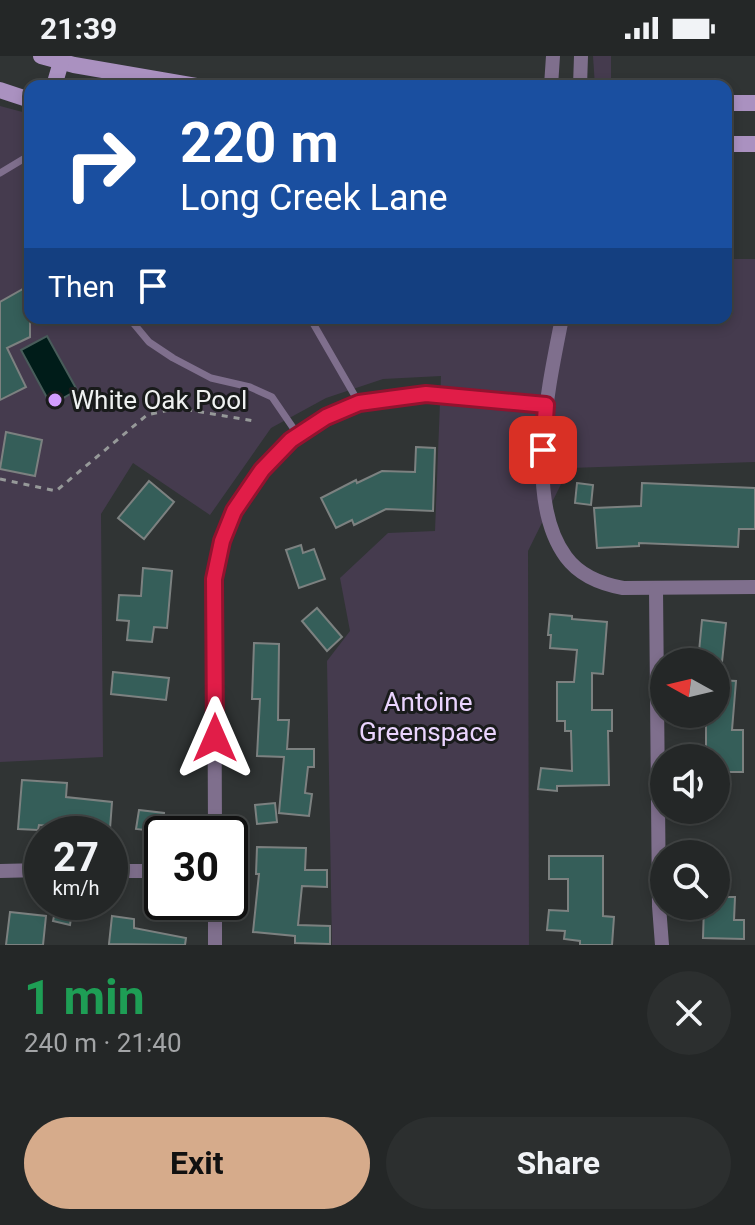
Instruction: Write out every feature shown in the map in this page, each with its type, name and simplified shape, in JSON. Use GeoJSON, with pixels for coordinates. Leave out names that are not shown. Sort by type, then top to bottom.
{"type":"FeatureCollection","features":[{"type":"Feature","properties":{"kind":"main road"},"geometry":{"type":"LineString","coordinates":[[41,56],[162,80]]}},
{"type":"Feature","properties":{"kind":"main road"},"geometry":{"type":"LineString","coordinates":[[56,80],[61,62]]}},
{"type":"Feature","properties":{"kind":"main road"},"geometry":{"type":"LineString","coordinates":[[0,90],[24,98]]}},
{"type":"Feature","properties":{"kind":"main road"},"geometry":{"type":"LineString","coordinates":[[732,103],[755,103]]}},
{"type":"Feature","properties":{"kind":"main road"},"geometry":{"type":"LineString","coordinates":[[732,144],[755,144]]}},
{"type":"Feature","properties":{"kind":"street"},"geometry":{"type":"LineString","coordinates":[[551,80],[553,56]]}},
{"type":"Feature","properties":{"kind":"street"},"geometry":{"type":"LineString","coordinates":[[580,80],[581,56]]}},
{"type":"Feature","properties":{"kind":"street"},"geometry":{"type":"LineString","coordinates":[[561,324],[546,405],[542,473],[548,521],[565,556],[591,579],[623,588],[755,587]]}},
{"type":"Feature","properties":{"kind":"street"},"geometry":{"type":"LineString","coordinates":[[215,816],[214,579],[222,541],[234,511],[262,470],[291,440],[326,417],[359,403],[426,394],[546,405]]}},
{"type":"Feature","properties":{"kind":"street"},"geometry":{"type":"LineString","coordinates":[[656,589],[662,945]]}},
{"type":"Feature","properties":{"kind":"street"},"geometry":{"type":"LineString","coordinates":[[0,871],[24,870]]}},
{"type":"Feature","properties":{"kind":"street"},"geometry":{"type":"LineString","coordinates":[[215,920],[215,945]]}},
{"type":"Feature","properties":{"kind":"lane"},"geometry":{"type":"LineString","coordinates":[[0,173],[24,159]]}},
{"type":"Feature","properties":{"kind":"lane"},"geometry":{"type":"LineString","coordinates":[[134,324],[149,342],[186,365],[211,378],[250,387],[272,397],[299,435]]}},
{"type":"Feature","properties":{"kind":"lane"},"geometry":{"type":"LineString","coordinates":[[313,324],[359,403]]}},
{"type":"Feature","properties":{"kind":"path"},"geometry":{"type":"LineString","coordinates":[[0,479],[56,491],[147,415],[163,411],[178,408],[254,421]]}},
{"type":"Feature","properties":{"kind":"green space"},"geometry":{"type":"Polygon","coordinates":[[[593,56],[611,56],[611,80],[595,80],[593,56]]]}},
{"type":"Feature","properties":{"kind":"green space","name":"Antoine Greenspace"},"geometry":{"type":"Polygon","coordinates":[[[0,106],[24,112],[24,324],[732,324],[732,259],[755,259],[755,462],[569,468],[528,551],[529,945],[332,945],[327,661],[350,631],[340,578],[388,533],[435,531],[441,376],[383,379],[326,398],[271,428],[210,515],[133,463],[101,514],[103,757],[0,762],[0,106]]]}},
{"type":"Feature","properties":{"kind":"shaded area"},"geometry":{"type":"Polygon","coordinates":[[[47,336],[77,390],[51,405],[21,350],[47,336]]]}},
{"type":"Feature","properties":{"kind":"building"},"geometry":{"type":"Polygon","coordinates":[[[24,288],[24,324],[30,324],[30,337],[7,348],[26,387],[0,400],[0,302],[24,288]]]}},
{"type":"Feature","properties":{"kind":"building"},"geometry":{"type":"Polygon","coordinates":[[[6,432],[42,440],[35,476],[0,469],[6,432]]]}},
{"type":"Feature","properties":{"kind":"building"},"geometry":{"type":"Polygon","coordinates":[[[416,447],[435,448],[433,511],[386,509],[354,525],[352,520],[336,528],[321,498],[382,471],[415,472],[416,447]]]}},
{"type":"Feature","properties":{"kind":"building"},"geometry":{"type":"Polygon","coordinates":[[[149,481],[174,502],[144,539],[118,518],[149,481]]]}},
{"type":"Feature","properties":{"kind":"building"},"geometry":{"type":"Polygon","coordinates":[[[577,483],[593,485],[591,505],[575,503],[577,483]]]}},
{"type":"Feature","properties":{"kind":"building"},"geometry":{"type":"Polygon","coordinates":[[[642,483],[755,488],[755,529],[739,529],[738,547],[639,543],[639,546],[597,548],[594,508],[641,506],[642,483]]]}},
{"type":"Feature","properties":{"kind":"building"},"geometry":{"type":"Polygon","coordinates":[[[301,545],[303,553],[314,549],[325,579],[299,588],[286,550],[301,545]]]}},
{"type":"Feature","properties":{"kind":"building"},"geometry":{"type":"Polygon","coordinates":[[[143,568],[172,571],[167,628],[154,627],[152,642],[127,640],[129,621],[117,620],[119,595],[141,596],[143,568]]]}},
{"type":"Feature","properties":{"kind":"building"},"geometry":{"type":"Polygon","coordinates":[[[317,608],[342,637],[327,651],[302,621],[317,608]]]}},
{"type":"Feature","properties":{"kind":"building"},"geometry":{"type":"Polygon","coordinates":[[[550,614],[607,622],[603,674],[592,673],[592,710],[612,710],[612,731],[608,731],[609,785],[557,786],[557,791],[538,789],[541,768],[572,771],[571,731],[565,731],[565,721],[557,721],[557,682],[574,682],[577,650],[550,648],[550,614]]]}},
{"type":"Feature","properties":{"kind":"building"},"geometry":{"type":"Polygon","coordinates":[[[702,620],[726,623],[723,648],[699,648],[702,620]]]}},
{"type":"Feature","properties":{"kind":"building"},"geometry":{"type":"Polygon","coordinates":[[[254,643],[279,644],[278,720],[289,720],[287,749],[314,749],[314,767],[308,767],[305,793],[312,794],[309,816],[279,813],[284,757],[257,756],[260,699],[252,699],[254,643]]]}},
{"type":"Feature","properties":{"kind":"building"},"geometry":{"type":"Polygon","coordinates":[[[113,672],[169,678],[166,700],[111,694],[113,672]]]}},
{"type":"Feature","properties":{"kind":"building"},"geometry":{"type":"Polygon","coordinates":[[[730,681],[736,681],[732,730],[743,730],[743,772],[730,772],[730,744],[706,744],[706,728],[730,728],[730,681]]]}},
{"type":"Feature","properties":{"kind":"building"},"geometry":{"type":"Polygon","coordinates":[[[22,780],[67,783],[66,797],[112,802],[111,816],[24,816],[24,829],[18,829],[22,780]]]}},
{"type":"Feature","properties":{"kind":"building"},"geometry":{"type":"Polygon","coordinates":[[[275,803],[277,822],[257,824],[255,805],[275,803]]]}},
{"type":"Feature","properties":{"kind":"building"},"geometry":{"type":"Polygon","coordinates":[[[139,810],[164,813],[164,816],[144,816],[144,830],[136,829],[139,810]]]}},
{"type":"Feature","properties":{"kind":"building"},"geometry":{"type":"Polygon","coordinates":[[[257,847],[306,848],[305,870],[327,870],[327,887],[302,886],[298,925],[330,926],[330,944],[295,943],[295,936],[253,932],[259,874],[256,874],[257,847]]]}},
{"type":"Feature","properties":{"kind":"building"},"geometry":{"type":"Polygon","coordinates":[[[549,856],[603,856],[603,916],[614,917],[612,945],[580,945],[580,941],[564,939],[565,931],[547,930],[549,910],[568,911],[568,879],[549,879],[549,856]]]}},
{"type":"Feature","properties":{"kind":"building"},"geometry":{"type":"Polygon","coordinates":[[[730,897],[735,897],[734,920],[744,920],[744,939],[703,938],[704,920],[730,920],[730,897]]]}},
{"type":"Feature","properties":{"kind":"building"},"geometry":{"type":"Polygon","coordinates":[[[10,912],[24,914],[24,920],[46,920],[43,945],[6,945],[10,912]]]}},
{"type":"Feature","properties":{"kind":"building"},"geometry":{"type":"Polygon","coordinates":[[[128,918],[134,919],[134,928],[186,938],[185,945],[109,944],[112,920],[128,918]]]}},
{"type":"Feature","properties":{"kind":"building"},"geometry":{"type":"Polygon","coordinates":[[[53,920],[71,920],[70,925],[53,920]]]}},
{"type":"Feature","properties":{"kind":"place","name":"White Oak Pool"},"geometry":{"type":"Point","coordinates":[55,400]}},
{"type":"Feature","properties":{"kind":"route"},"geometry":{"type":"LineString","coordinates":[[215,738],[214,579],[222,541],[234,511],[262,470],[291,440],[326,417],[359,403],[426,394],[546,405],[543,450]]}}]}
